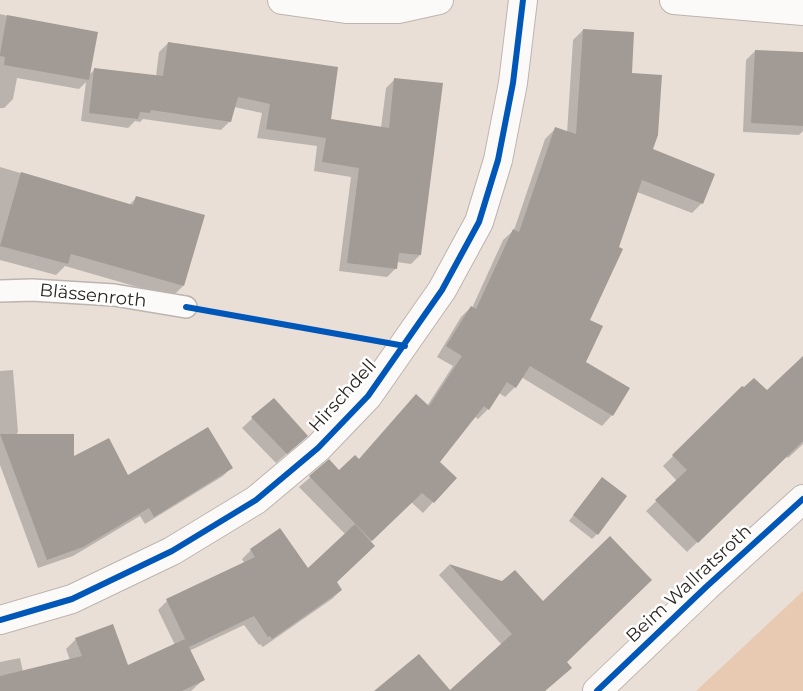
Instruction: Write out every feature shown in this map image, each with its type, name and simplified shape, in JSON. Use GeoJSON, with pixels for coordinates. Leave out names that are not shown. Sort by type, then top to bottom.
{"type":"FeatureCollection","features":[{"type":"Feature","properties":{"kind":"street"},"geometry":{"type":"LineString","coordinates":[[282,0],[346,9],[398,9],[439,0]]}},
{"type":"Feature","properties":{"kind":"street","name":"Hirschdell"},"geometry":{"type":"LineString","coordinates":[[0,620],[72,600],[172,551],[256,500],[318,448],[368,396],[442,290],[479,222],[498,160],[509,102],[523,0]]}},
{"type":"Feature","properties":{"kind":"street"},"geometry":{"type":"LineString","coordinates":[[674,0],[803,10]]}},
{"type":"Feature","properties":{"kind":"street","name":"Beim Wallratsroth"},"geometry":{"type":"LineString","coordinates":[[597,691],[706,587],[803,499]]}},
{"type":"Feature","properties":{"kind":"lane","name":"Blässenroth"},"geometry":{"type":"LineString","coordinates":[[0,291],[32,290],[114,295],[186,307]]}},
{"type":"Feature","properties":{"kind":"shaded area"},"geometry":{"type":"Polygon","coordinates":[[[803,591],[803,691],[696,691],[803,591]]]}},
{"type":"Feature","properties":{"kind":"building"},"geometry":{"type":"Polygon","coordinates":[[[7,15],[98,32],[89,80],[4,65],[5,57],[0,56],[0,54],[7,15]]]}},
{"type":"Feature","properties":{"kind":"building"},"geometry":{"type":"Polygon","coordinates":[[[583,29],[634,32],[632,73],[662,75],[658,135],[653,149],[715,174],[703,204],[642,180],[619,247],[623,249],[590,320],[603,326],[586,362],[630,388],[613,416],[530,366],[516,388],[507,382],[489,410],[484,406],[440,462],[457,478],[434,503],[422,493],[372,541],[309,476],[329,459],[339,470],[355,455],[359,459],[416,394],[429,406],[462,356],[446,346],[471,306],[476,309],[513,229],[519,232],[555,127],[576,134],[583,29]]]}},
{"type":"Feature","properties":{"kind":"building"},"geometry":{"type":"Polygon","coordinates":[[[168,42],[338,67],[331,119],[389,128],[394,78],[443,83],[421,255],[399,253],[397,269],[347,263],[359,168],[322,162],[326,138],[266,129],[270,104],[238,97],[231,122],[151,110],[150,113],[140,112],[138,119],[89,113],[94,68],[163,76],[168,42]]]}},
{"type":"Feature","properties":{"kind":"building"},"geometry":{"type":"Polygon","coordinates":[[[755,50],[803,52],[803,126],[751,123],[755,50]]]}},
{"type":"Feature","properties":{"kind":"building"},"geometry":{"type":"Polygon","coordinates":[[[21,172],[133,205],[136,196],[205,215],[184,286],[71,254],[68,264],[0,246],[21,172]]]}},
{"type":"Feature","properties":{"kind":"building"},"geometry":{"type":"Polygon","coordinates":[[[803,356],[803,441],[698,543],[655,500],[687,470],[672,455],[742,386],[744,387],[754,378],[767,390],[803,356]]]}},
{"type":"Feature","properties":{"kind":"building"},"geometry":{"type":"Polygon","coordinates":[[[274,398],[308,436],[287,454],[251,417],[274,398]]]}},
{"type":"Feature","properties":{"kind":"building"},"geometry":{"type":"Polygon","coordinates":[[[208,427],[233,468],[154,517],[149,508],[83,547],[47,560],[0,434],[74,434],[74,456],[109,438],[128,475],[208,427]]]}},
{"type":"Feature","properties":{"kind":"building"},"geometry":{"type":"Polygon","coordinates":[[[602,477],[627,496],[598,535],[573,515],[602,477]]]}},
{"type":"Feature","properties":{"kind":"building"},"geometry":{"type":"Polygon","coordinates":[[[355,524],[375,546],[337,582],[342,590],[272,639],[270,636],[268,637],[254,616],[189,647],[166,599],[255,557],[250,549],[280,528],[308,568],[355,524]]]}},
{"type":"Feature","properties":{"kind":"building"},"geometry":{"type":"Polygon","coordinates":[[[610,536],[652,580],[567,662],[572,668],[545,691],[374,691],[419,654],[450,690],[512,634],[449,564],[502,581],[515,570],[543,601],[610,536]]]}},
{"type":"Feature","properties":{"kind":"building"},"geometry":{"type":"Polygon","coordinates":[[[113,624],[128,665],[185,639],[205,680],[182,691],[0,691],[0,676],[82,656],[75,638],[113,624]]]}},
{"type":"Feature","properties":{"kind":"cycle path"},"geometry":{"type":"LineString","coordinates":[[0,620],[72,599],[172,551],[256,500],[318,448],[368,396],[442,290],[479,222],[498,160],[513,83],[523,0]]}},
{"type":"Feature","properties":{"kind":"cycle path"},"geometry":{"type":"LineString","coordinates":[[186,307],[405,346]]}},
{"type":"Feature","properties":{"kind":"cycle path"},"geometry":{"type":"LineString","coordinates":[[597,691],[706,587],[803,499]]}}]}
